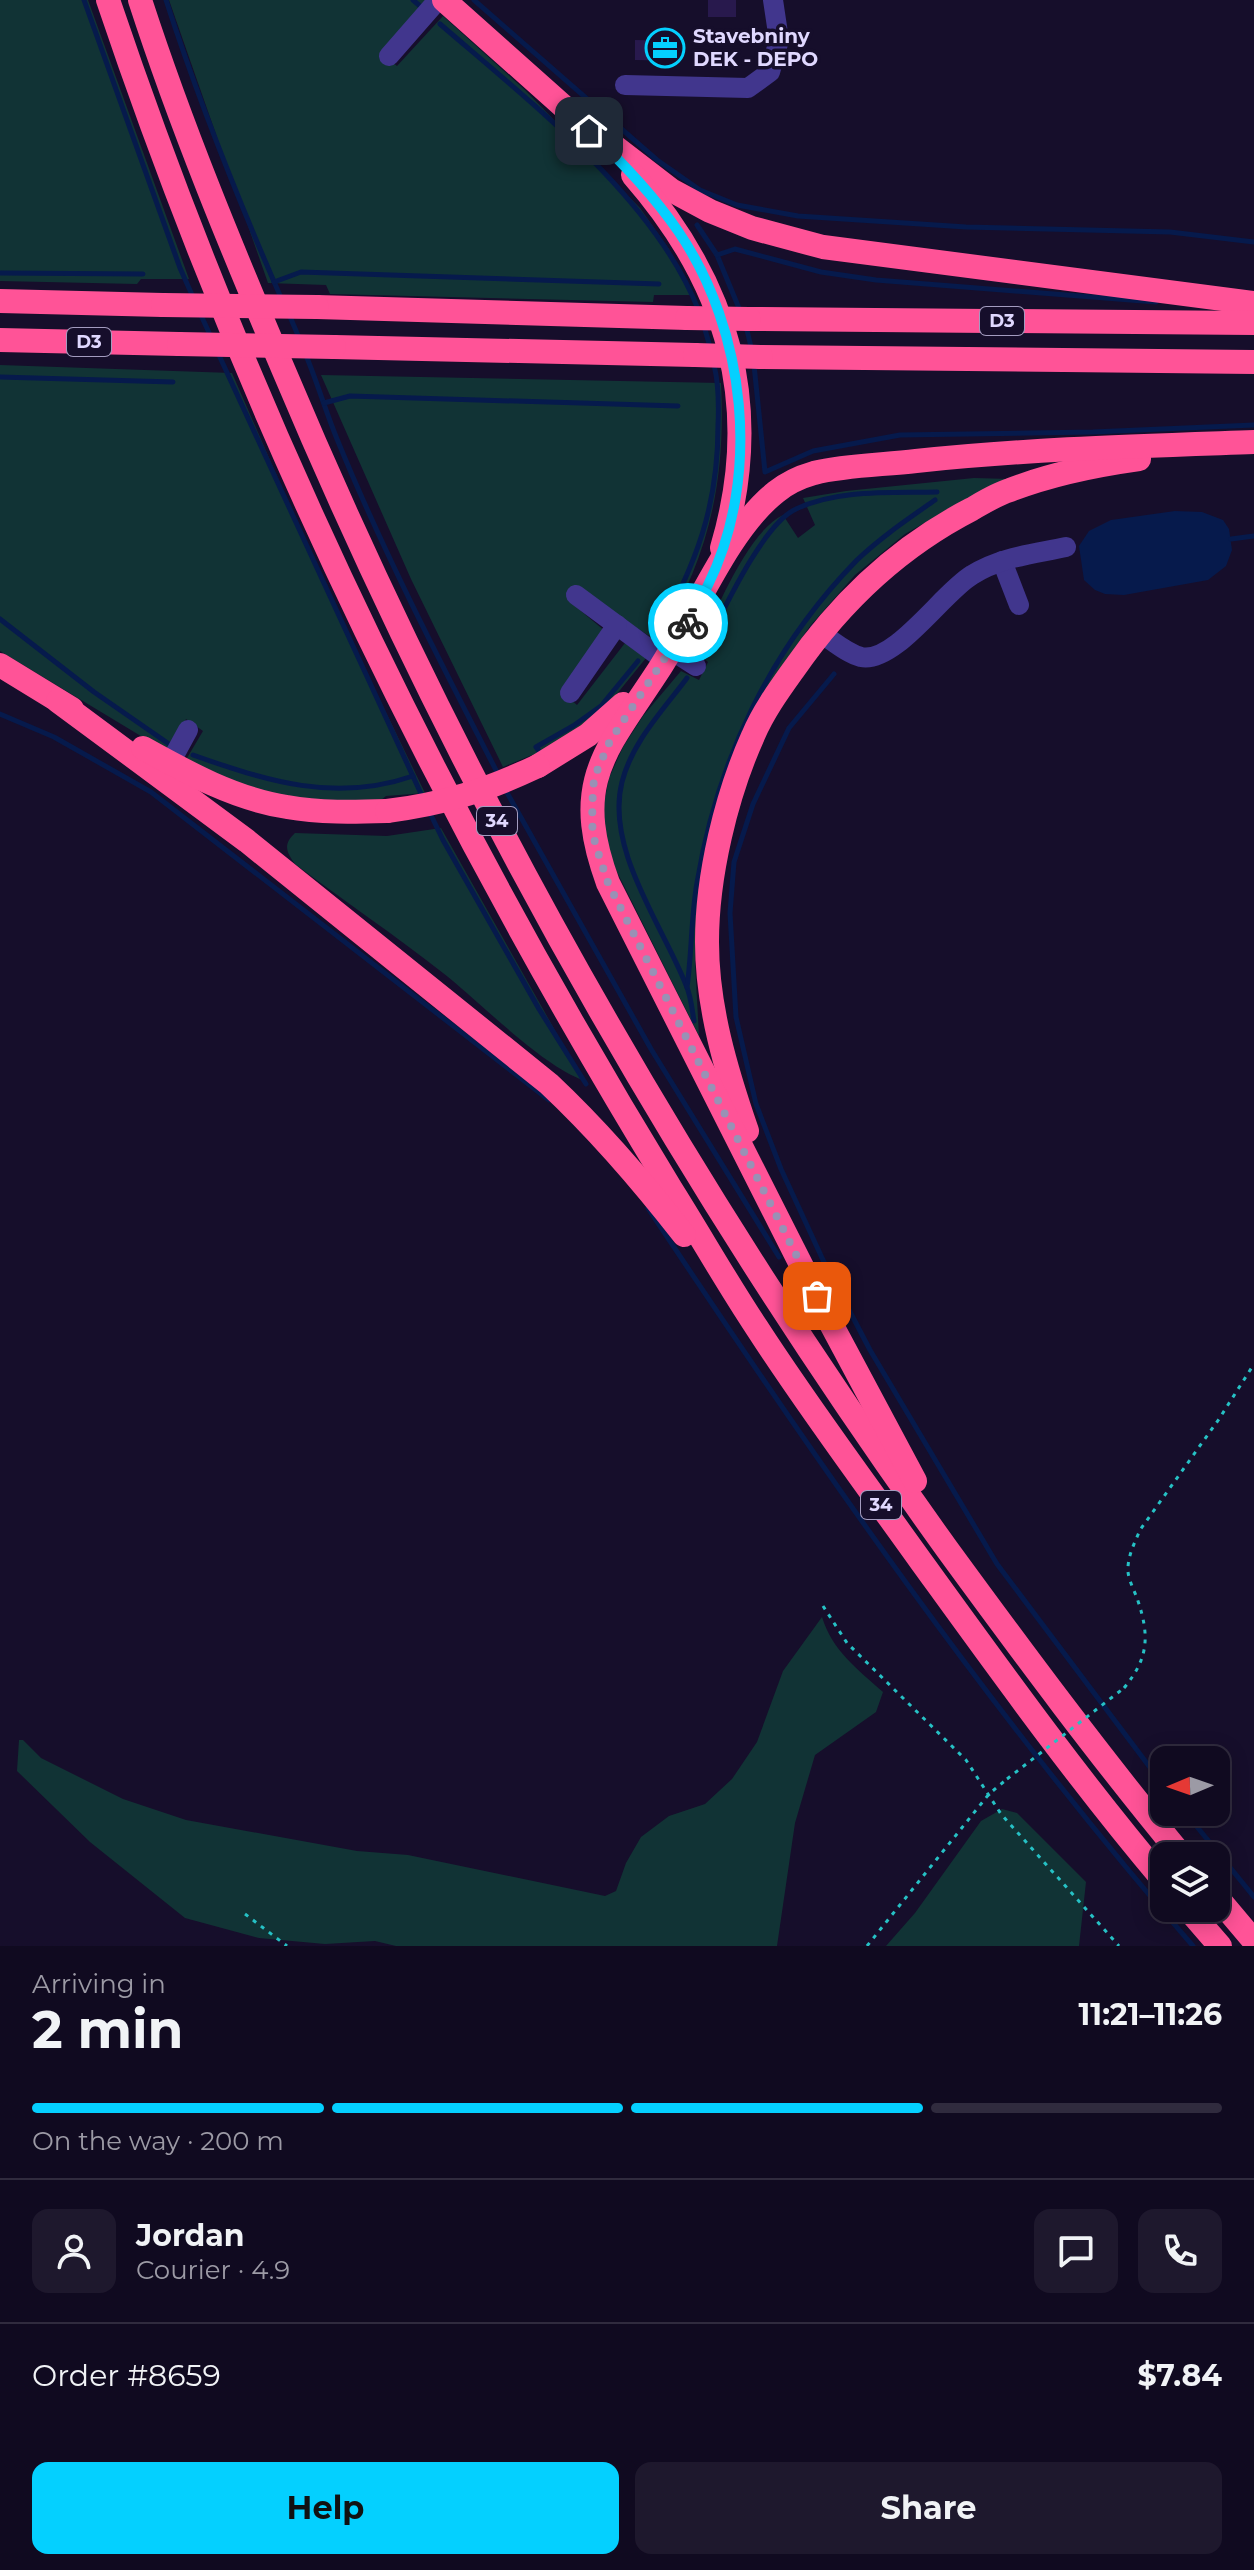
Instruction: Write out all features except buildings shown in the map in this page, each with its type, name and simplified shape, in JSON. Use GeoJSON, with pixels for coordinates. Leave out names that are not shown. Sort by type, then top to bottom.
{"type":"FeatureCollection","features":[{"type":"Feature","properties":{"kind":"highway","name":"34"},"geometry":{"type":"LineString","coordinates":[[108,0],[200,251],[293,472],[417,734],[589,1053],[757,1328],[846,1457],[1072,1768],[1150,1864]]}},
{"type":"Feature","properties":{"kind":"highway","name":"34"},"geometry":{"type":"LineString","coordinates":[[140,0],[237,262],[380,590],[447,727],[552,924],[677,1143],[860,1427],[1096,1750],[1171,1842]]}},
{"type":"Feature","properties":{"kind":"highway"},"geometry":{"type":"LineString","coordinates":[[441,0],[571,113],[626,166],[678,231],[708,285],[728,343],[738,404],[738,465],[729,525],[709,584]]}},
{"type":"Feature","properties":{"kind":"highway"},"geometry":{"type":"LineString","coordinates":[[571,113],[671,190],[710,211],[752,228],[823,247],[1254,303]]}},
{"type":"Feature","properties":{"kind":"highway","name":"D3"},"geometry":{"type":"LineString","coordinates":[[0,301],[687,318],[1254,323]]}},
{"type":"Feature","properties":{"kind":"highway","name":"D3"},"geometry":{"type":"LineString","coordinates":[[0,340],[761,357],[1254,362]]}},
{"type":"Feature","properties":{"kind":"highway"},"geometry":{"type":"LineString","coordinates":[[970,1581],[884,1426],[608,883],[595,843],[592,796],[603,755],[621,723],[665,660],[737,536],[769,498],[790,482],[815,473],[954,457],[1254,443]]}},
{"type":"Feature","properties":{"kind":"highway"},"geometry":{"type":"LineString","coordinates":[[780,1224],[724,1059],[712,1006],[707,941],[719,847],[735,782],[753,734],[778,691],[819,632],[848,599],[917,540],[951,519],[1008,490],[1079,470],[1254,443]]}},
{"type":"Feature","properties":{"kind":"highway"},"geometry":{"type":"LineString","coordinates":[[0,665],[58,701],[217,786],[286,807],[338,812],[426,806],[464,797],[538,766],[607,720],[665,660]]}},
{"type":"Feature","properties":{"kind":"highway"},"geometry":{"type":"LineString","coordinates":[[58,701],[247,841],[549,1084],[595,1127],[641,1180],[757,1328]]}},
{"type":"Feature","properties":{"kind":"highway"},"geometry":{"type":"LineString","coordinates":[[1230,1913],[1254,1941]]}},
{"type":"Feature","properties":{"kind":"highway"},"geometry":{"type":"LineString","coordinates":[[1199,1922],[1220,1946]]}},
{"type":"Feature","properties":{"kind":"lane"},"geometry":{"type":"LineString","coordinates":[[389,56],[441,0]]}},
{"type":"Feature","properties":{"kind":"lane"},"geometry":{"type":"LineString","coordinates":[[625,85],[748,88],[770,72],[779,40],[773,0]]}},
{"type":"Feature","properties":{"kind":"lane"},"geometry":{"type":"LineString","coordinates":[[819,632],[861,657],[880,656],[895,646],[962,581],[1002,561],[1066,547]]}},
{"type":"Feature","properties":{"kind":"lane"},"geometry":{"type":"LineString","coordinates":[[1002,561],[1019,605]]}},
{"type":"Feature","properties":{"kind":"lane"},"geometry":{"type":"LineString","coordinates":[[576,595],[665,660],[696,666]]}},
{"type":"Feature","properties":{"kind":"lane"},"geometry":{"type":"LineString","coordinates":[[570,693],[617,625]]}},
{"type":"Feature","properties":{"kind":"lane"},"geometry":{"type":"LineString","coordinates":[[170,763],[188,730]]}},
{"type":"Feature","properties":{"kind":"path"},"geometry":{"type":"LineString","coordinates":[[867,1946],[989,1794],[1124,1688],[1138,1671],[1146,1653],[1142,1614],[1128,1572],[1132,1548],[1140,1530],[1254,1364]]}},
{"type":"Feature","properties":{"kind":"path"},"geometry":{"type":"LineString","coordinates":[[823,1606],[847,1643],[966,1760],[1001,1814],[1119,1946]]}},
{"type":"Feature","properties":{"kind":"path"},"geometry":{"type":"LineString","coordinates":[[245,1914],[287,1946]]}},
{"type":"Feature","properties":{"kind":"green space"},"geometry":{"type":"Polygon","coordinates":[[[0,0],[88,0],[189,279],[141,279],[137,284],[0,281],[0,0]]]}},
{"type":"Feature","properties":{"kind":"green space"},"geometry":{"type":"Polygon","coordinates":[[[169,0],[425,0],[383,55],[397,66],[443,16],[525,90],[640,208],[669,249],[694,295],[654,295],[653,302],[330,294],[326,285],[268,283],[169,0]]]}},
{"type":"Feature","properties":{"kind":"green space"},"geometry":{"type":"Polygon","coordinates":[[[0,365],[232,373],[326,588],[425,793],[386,796],[375,805],[254,793],[184,763],[203,731],[186,719],[169,753],[0,651],[0,365]]]}},
{"type":"Feature","properties":{"kind":"green space"},"geometry":{"type":"Polygon","coordinates":[[[321,375],[721,383],[720,454],[710,518],[690,579],[658,642],[577,588],[569,601],[605,631],[562,692],[577,705],[625,643],[646,658],[599,716],[537,755],[503,767],[411,579],[321,375]]]}},
{"type":"Feature","properties":{"kind":"green space"},"geometry":{"type":"Polygon","coordinates":[[[974,478],[1010,479],[905,534],[855,575],[810,626],[766,690],[700,886],[695,962],[699,1036],[611,860],[602,813],[609,778],[623,747],[643,716],[681,671],[699,680],[708,662],[696,652],[733,576],[756,539],[783,515],[798,538],[815,525],[803,498],[974,478]]]}},
{"type":"Feature","properties":{"kind":"green space"},"geometry":{"type":"Polygon","coordinates":[[[441,828],[583,1080],[530,1047],[443,973],[295,864],[287,848],[295,833],[387,836],[441,828]]]}},
{"type":"Feature","properties":{"kind":"green space"},"geometry":{"type":"Polygon","coordinates":[[[822,1617],[839,1649],[883,1692],[876,1712],[815,1755],[795,1823],[777,1946],[396,1946],[375,1941],[325,1944],[259,1938],[185,1918],[90,1842],[17,1771],[19,1740],[23,1740],[41,1758],[123,1799],[186,1820],[357,1851],[408,1855],[605,1896],[616,1891],[626,1863],[641,1837],[669,1816],[705,1804],[732,1779],[757,1742],[783,1671],[822,1617]]]}},
{"type":"Feature","properties":{"kind":"green space"},"geometry":{"type":"Polygon","coordinates":[[[1002,1809],[1017,1813],[1086,1882],[1079,1946],[886,1946],[915,1913],[981,1821],[1002,1809]]]}},
{"type":"Feature","properties":{"kind":"water"},"geometry":{"type":"Polygon","coordinates":[[[1175,511],[1202,512],[1223,520],[1229,529],[1232,550],[1226,566],[1208,580],[1124,595],[1105,594],[1084,580],[1079,546],[1089,531],[1111,520],[1175,511]]]}},
{"type":"Feature","properties":{"kind":"waterway"},"geometry":{"type":"LineString","coordinates":[[84,0],[193,297]]}},
{"type":"Feature","properties":{"kind":"waterway"},"geometry":{"type":"LineString","coordinates":[[166,0],[220,152],[282,300]]}},
{"type":"Feature","properties":{"kind":"waterway"},"geometry":{"type":"LineString","coordinates":[[413,0],[420,6]]}},
{"type":"Feature","properties":{"kind":"waterway"},"geometry":{"type":"LineString","coordinates":[[474,0],[657,160],[700,190],[737,205],[798,216],[966,227],[1170,232],[1254,242]]}},
{"type":"Feature","properties":{"kind":"waterway"},"geometry":{"type":"LineString","coordinates":[[440,24],[549,119],[621,191],[678,268],[698,309]]}},
{"type":"Feature","properties":{"kind":"waterway"},"geometry":{"type":"LineString","coordinates":[[697,225],[717,255],[741,313]]}},
{"type":"Feature","properties":{"kind":"waterway"},"geometry":{"type":"LineString","coordinates":[[717,255],[735,249],[821,272],[876,280],[1156,302]]}},
{"type":"Feature","properties":{"kind":"waterway"},"geometry":{"type":"LineString","coordinates":[[274,282],[301,272],[659,284]]}},
{"type":"Feature","properties":{"kind":"waterway"},"geometry":{"type":"LineString","coordinates":[[0,273],[143,274]]}},
{"type":"Feature","properties":{"kind":"waterway"},"geometry":{"type":"LineString","coordinates":[[288,312],[300,340]]}},
{"type":"Feature","properties":{"kind":"waterway"},"geometry":{"type":"LineString","coordinates":[[200,313],[211,337]]}},
{"type":"Feature","properties":{"kind":"waterway"},"geometry":{"type":"LineString","coordinates":[[704,326],[710,347]]}},
{"type":"Feature","properties":{"kind":"waterway"},"geometry":{"type":"LineString","coordinates":[[746,326],[752,351]]}},
{"type":"Feature","properties":{"kind":"waterway"},"geometry":{"type":"LineString","coordinates":[[218,353],[423,798]]}},
{"type":"Feature","properties":{"kind":"waterway"},"geometry":{"type":"LineString","coordinates":[[305,353],[374,525],[499,776]]}},
{"type":"Feature","properties":{"kind":"waterway"},"geometry":{"type":"LineString","coordinates":[[657,635],[683,584],[709,509],[717,455],[718,388],[714,365]]}},
{"type":"Feature","properties":{"kind":"waterway"},"geometry":{"type":"LineString","coordinates":[[754,365],[765,472],[813,451],[900,435],[1093,432],[1254,425]]}},
{"type":"Feature","properties":{"kind":"waterway"},"geometry":{"type":"LineString","coordinates":[[0,377],[173,382]]}},
{"type":"Feature","properties":{"kind":"waterway"},"geometry":{"type":"LineString","coordinates":[[324,403],[350,396],[678,406]]}},
{"type":"Feature","properties":{"kind":"waterway"},"geometry":{"type":"LineString","coordinates":[[702,653],[756,552],[769,533],[796,509],[847,495],[937,492]]}},
{"type":"Feature","properties":{"kind":"waterway"},"geometry":{"type":"LineString","coordinates":[[687,987],[695,896],[706,838],[733,751],[752,709],[773,669],[826,594],[866,552],[935,500]]}},
{"type":"Feature","properties":{"kind":"waterway"},"geometry":{"type":"LineString","coordinates":[[1231,539],[1254,536]]}},
{"type":"Feature","properties":{"kind":"waterway"},"geometry":{"type":"LineString","coordinates":[[0,619],[94,692],[169,744]]}},
{"type":"Feature","properties":{"kind":"waterway"},"geometry":{"type":"LineString","coordinates":[[541,754],[536,747],[601,706],[638,661]]}},
{"type":"Feature","properties":{"kind":"waterway"},"geometry":{"type":"LineString","coordinates":[[834,674],[789,728],[753,804],[734,862],[730,913],[736,1017],[756,1104],[781,1169],[823,1260],[870,1350],[997,1564],[1150,1767]]}},
{"type":"Feature","properties":{"kind":"waterway"},"geometry":{"type":"LineString","coordinates":[[687,678],[633,753],[622,782],[619,808],[629,860],[686,985],[694,1021]]}},
{"type":"Feature","properties":{"kind":"waterway"},"geometry":{"type":"LineString","coordinates":[[0,714],[54,737],[151,792],[549,1100]]}},
{"type":"Feature","properties":{"kind":"waterway"},"geometry":{"type":"LineString","coordinates":[[193,755],[275,780],[329,788],[356,788],[413,776]]}},
{"type":"Feature","properties":{"kind":"waterway"},"geometry":{"type":"LineString","coordinates":[[505,789],[651,1049],[779,1257]]}},
{"type":"Feature","properties":{"kind":"waterway"},"geometry":{"type":"LineString","coordinates":[[429,811],[539,1009],[586,1084]]}},
{"type":"Feature","properties":{"kind":"waterway"},"geometry":{"type":"LineString","coordinates":[[648,1208],[908,1586],[1047,1769],[1193,1946]]}},
{"type":"Feature","properties":{"kind":"waterway"},"geometry":{"type":"LineString","coordinates":[[1196,1826],[1254,1897]]}},
{"type":"Feature","properties":{"kind":"way so far"},"geometry":{"type":"LineString","coordinates":[[688,623],[603,755],[593,786],[595,843],[608,883],[817,1296]]}},
{"type":"Feature","properties":{"kind":"place","name":"Stavebniny DEK - DEPO"},"geometry":{"type":"Point","coordinates":[665,48]}},
{"type":"Feature","properties":{"kind":"route"},"geometry":{"type":"LineString","coordinates":[[589,131],[626,166],[678,231],[708,285],[728,343],[740,434],[735,495],[720,555],[688,623]]}}]}
